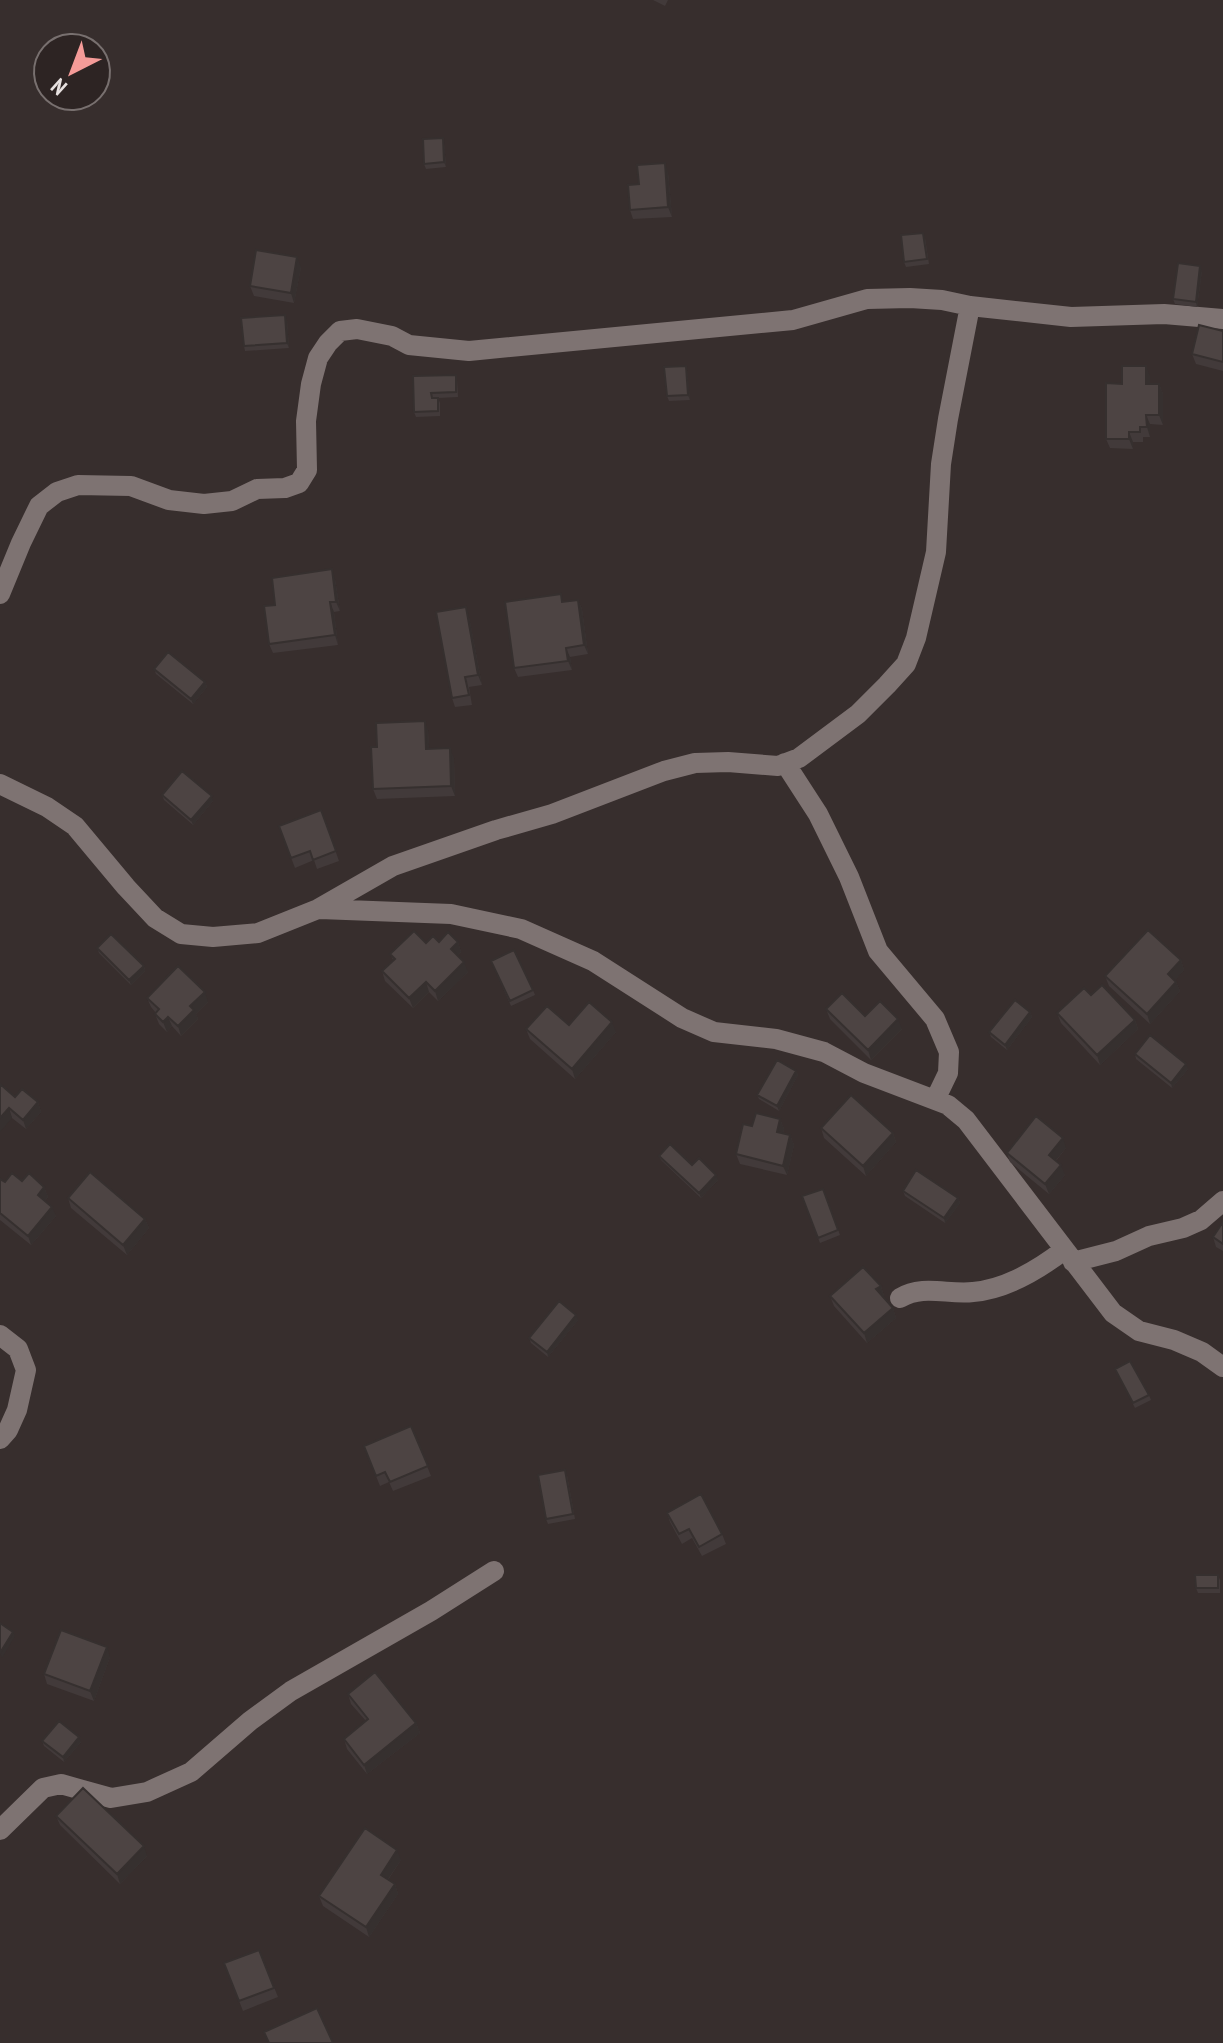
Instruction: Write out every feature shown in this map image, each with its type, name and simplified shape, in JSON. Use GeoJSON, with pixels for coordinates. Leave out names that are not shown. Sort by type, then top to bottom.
{"type":"FeatureCollection","features":[{"type":"Feature","properties":{"kind":"street"},"geometry":{"type":"LineString","coordinates":[[0,594],[39,506],[57,492],[78,485],[131,486],[169,500],[204,504],[232,501],[257,489],[285,488],[299,483],[307,470],[306,421],[318,358],[340,331],[357,329],[392,336],[409,345],[469,351],[793,320],[867,299],[931,299],[1071,317],[1164,314],[1223,319]]}},
{"type":"Feature","properties":{"kind":"street"},"geometry":{"type":"LineString","coordinates":[[0,784],[47,807],[75,826],[155,918],[181,934],[213,937],[258,933],[318,909],[393,866],[552,814],[664,771],[695,763],[778,766],[799,758],[858,714],[906,664],[916,638],[936,552],[941,464],[970,306]]}},
{"type":"Feature","properties":{"kind":"street"},"geometry":{"type":"LineString","coordinates":[[785,763],[818,814],[849,877],[878,951],[935,1019],[949,1052],[948,1073],[935,1100]]}},
{"type":"Feature","properties":{"kind":"street"},"geometry":{"type":"LineString","coordinates":[[318,909],[451,914],[521,929],[593,961],[682,1018],[714,1032],[776,1039],[824,1052],[864,1073],[948,1105],[966,1120],[1113,1313],[1139,1331],[1174,1340],[1202,1352],[1223,1367]]}},
{"type":"Feature","properties":{"kind":"street"},"geometry":{"type":"LineString","coordinates":[[900,1298],[921,1290],[972,1293],[994,1288],[1023,1277],[1049,1262],[1068,1256],[1116,1251],[1149,1236],[1183,1228],[1201,1220],[1223,1201]]}},
{"type":"Feature","properties":{"kind":"street"},"geometry":{"type":"LineString","coordinates":[[0,1335],[18,1349],[26,1370],[17,1410],[0,1439]]}},
{"type":"Feature","properties":{"kind":"street"},"geometry":{"type":"LineString","coordinates":[[0,1830],[43,1788],[61,1784],[111,1798],[147,1792],[191,1772],[250,1721],[291,1691],[494,1571]]}},
{"type":"Feature","properties":{"kind":"building"},"geometry":{"type":"Polygon","coordinates":[[[443,138],[444,162],[424,164],[423,139],[443,138]]]}},
{"type":"Feature","properties":{"kind":"building"},"geometry":{"type":"Polygon","coordinates":[[[665,163],[668,207],[630,210],[628,185],[639,184],[637,165],[665,163]]]}},
{"type":"Feature","properties":{"kind":"building"},"geometry":{"type":"Polygon","coordinates":[[[923,233],[927,259],[904,262],[901,235],[923,233]]]}},
{"type":"Feature","properties":{"kind":"building"},"geometry":{"type":"Polygon","coordinates":[[[256,250],[297,257],[291,293],[250,286],[256,250]]]}},
{"type":"Feature","properties":{"kind":"building"},"geometry":{"type":"Polygon","coordinates":[[[1178,263],[1200,266],[1196,302],[1173,299],[1178,263]]]}},
{"type":"Feature","properties":{"kind":"building"},"geometry":{"type":"Polygon","coordinates":[[[285,315],[287,343],[244,346],[241,318],[285,315]]]}},
{"type":"Feature","properties":{"kind":"building"},"geometry":{"type":"Polygon","coordinates":[[[1199,325],[1223,331],[1223,362],[1192,354],[1199,325]]]}},
{"type":"Feature","properties":{"kind":"building"},"geometry":{"type":"Polygon","coordinates":[[[686,366],[688,395],[667,396],[664,367],[686,366]]]}},
{"type":"Feature","properties":{"kind":"building"},"geometry":{"type":"Polygon","coordinates":[[[1122,366],[1146,366],[1146,384],[1159,384],[1159,415],[1146,415],[1147,427],[1140,427],[1140,432],[1129,432],[1129,439],[1106,439],[1106,383],[1122,384],[1122,366]]]}},
{"type":"Feature","properties":{"kind":"building"},"geometry":{"type":"Polygon","coordinates":[[[456,375],[456,392],[431,393],[432,398],[438,398],[438,411],[414,412],[413,376],[456,375]]]}},
{"type":"Feature","properties":{"kind":"building"},"geometry":{"type":"Polygon","coordinates":[[[332,569],[336,602],[330,602],[335,635],[269,644],[264,606],[275,605],[272,578],[332,569]]]}},
{"type":"Feature","properties":{"kind":"building"},"geometry":{"type":"Polygon","coordinates":[[[561,594],[562,602],[578,600],[584,645],[566,648],[568,661],[514,668],[505,602],[561,594]]]}},
{"type":"Feature","properties":{"kind":"building"},"geometry":{"type":"Polygon","coordinates":[[[466,607],[478,675],[465,677],[469,695],[452,698],[436,612],[466,607]]]}},
{"type":"Feature","properties":{"kind":"building"},"geometry":{"type":"Polygon","coordinates":[[[168,652],[205,682],[191,699],[154,669],[168,652]]]}},
{"type":"Feature","properties":{"kind":"building"},"geometry":{"type":"Polygon","coordinates":[[[425,721],[426,749],[450,748],[451,786],[373,789],[371,747],[377,747],[376,723],[425,721]]]}},
{"type":"Feature","properties":{"kind":"building"},"geometry":{"type":"Polygon","coordinates":[[[182,771],[212,796],[191,820],[162,795],[182,771]]]}},
{"type":"Feature","properties":{"kind":"building"},"geometry":{"type":"Polygon","coordinates":[[[321,810],[336,851],[313,860],[310,851],[291,858],[279,826],[321,810]]]}},
{"type":"Feature","properties":{"kind":"building"},"geometry":{"type":"Polygon","coordinates":[[[1148,930],[1181,960],[1168,974],[1176,982],[1147,1014],[1105,976],[1148,930]]]}},
{"type":"Feature","properties":{"kind":"building"},"geometry":{"type":"Polygon","coordinates":[[[414,931],[426,943],[433,936],[439,942],[448,932],[458,942],[451,949],[464,962],[435,991],[426,982],[409,998],[382,971],[395,959],[390,954],[414,931]]]}},
{"type":"Feature","properties":{"kind":"building"},"geometry":{"type":"Polygon","coordinates":[[[111,934],[144,966],[129,980],[97,948],[111,934]]]}},
{"type":"Feature","properties":{"kind":"building"},"geometry":{"type":"Polygon","coordinates":[[[514,950],[533,990],[510,1001],[491,961],[514,950]]]}},
{"type":"Feature","properties":{"kind":"building"},"geometry":{"type":"Polygon","coordinates":[[[178,966],[205,992],[190,1006],[194,1010],[178,1026],[168,1017],[163,1022],[155,1014],[159,1009],[147,998],[178,966]]]}},
{"type":"Feature","properties":{"kind":"building"},"geometry":{"type":"Polygon","coordinates":[[[1102,985],[1135,1020],[1097,1055],[1057,1013],[1084,988],[1091,995],[1102,985]]]}},
{"type":"Feature","properties":{"kind":"building"},"geometry":{"type":"Polygon","coordinates":[[[842,993],[865,1016],[880,1001],[898,1019],[868,1050],[826,1009],[842,993]]]}},
{"type":"Feature","properties":{"kind":"building"},"geometry":{"type":"Polygon","coordinates":[[[1015,1000],[1030,1012],[1005,1045],[989,1032],[1015,1000]]]}},
{"type":"Feature","properties":{"kind":"building"},"geometry":{"type":"Polygon","coordinates":[[[589,1002],[612,1022],[572,1069],[526,1029],[547,1006],[569,1025],[589,1002]]]}},
{"type":"Feature","properties":{"kind":"building"},"geometry":{"type":"Polygon","coordinates":[[[1150,1035],[1186,1064],[1171,1083],[1135,1054],[1150,1035]]]}},
{"type":"Feature","properties":{"kind":"building"},"geometry":{"type":"Polygon","coordinates":[[[777,1060],[796,1071],[777,1106],[757,1095],[777,1060]]]}},
{"type":"Feature","properties":{"kind":"building"},"geometry":{"type":"Polygon","coordinates":[[[0,1084],[15,1097],[22,1089],[38,1102],[23,1120],[9,1108],[0,1118],[0,1084]]]}},
{"type":"Feature","properties":{"kind":"building"},"geometry":{"type":"Polygon","coordinates":[[[851,1095],[893,1133],[863,1166],[821,1128],[851,1095]]]}},
{"type":"Feature","properties":{"kind":"building"},"geometry":{"type":"Polygon","coordinates":[[[756,1113],[780,1119],[777,1132],[790,1135],[783,1166],[736,1154],[743,1124],[752,1126],[756,1113]]]}},
{"type":"Feature","properties":{"kind":"building"},"geometry":{"type":"Polygon","coordinates":[[[1036,1116],[1063,1138],[1049,1155],[1061,1165],[1045,1184],[1007,1153],[1036,1116]]]}},
{"type":"Feature","properties":{"kind":"building"},"geometry":{"type":"Polygon","coordinates":[[[670,1144],[692,1165],[699,1158],[716,1175],[699,1193],[659,1156],[670,1144]]]}},
{"type":"Feature","properties":{"kind":"building"},"geometry":{"type":"Polygon","coordinates":[[[916,1170],[958,1198],[944,1218],[903,1191],[916,1170]]]}},
{"type":"Feature","properties":{"kind":"building"},"geometry":{"type":"Polygon","coordinates":[[[90,1172],[145,1219],[123,1245],[68,1198],[90,1172]]]}},
{"type":"Feature","properties":{"kind":"building"},"geometry":{"type":"Polygon","coordinates":[[[12,1173],[22,1181],[29,1173],[44,1187],[38,1195],[52,1207],[28,1236],[0,1213],[0,1179],[5,1182],[12,1173]]]}},
{"type":"Feature","properties":{"kind":"building"},"geometry":{"type":"Polygon","coordinates":[[[823,1189],[838,1230],[818,1238],[802,1196],[823,1189]]]}},
{"type":"Feature","properties":{"kind":"building"},"geometry":{"type":"Polygon","coordinates":[[[1223,1222],[1223,1244],[1213,1237],[1223,1222]]]}},
{"type":"Feature","properties":{"kind":"building"},"geometry":{"type":"Polygon","coordinates":[[[863,1267],[881,1286],[876,1289],[893,1308],[864,1333],[830,1296],[863,1267]]]}},
{"type":"Feature","properties":{"kind":"building"},"geometry":{"type":"Polygon","coordinates":[[[559,1301],[576,1315],[547,1352],[529,1338],[559,1301]]]}},
{"type":"Feature","properties":{"kind":"building"},"geometry":{"type":"Polygon","coordinates":[[[1130,1361],[1149,1395],[1133,1403],[1115,1369],[1130,1361]]]}},
{"type":"Feature","properties":{"kind":"building"},"geometry":{"type":"Polygon","coordinates":[[[411,1426],[428,1466],[390,1482],[385,1472],[376,1476],[364,1446],[411,1426]]]}},
{"type":"Feature","properties":{"kind":"building"},"geometry":{"type":"Polygon","coordinates":[[[565,1470],[573,1514],[546,1519],[538,1475],[565,1470]]]}},
{"type":"Feature","properties":{"kind":"building"},"geometry":{"type":"Polygon","coordinates":[[[701,1494],[722,1534],[699,1547],[689,1529],[679,1534],[667,1513],[701,1494]]]}},
{"type":"Feature","properties":{"kind":"building"},"geometry":{"type":"Polygon","coordinates":[[[1195,1575],[1218,1575],[1218,1588],[1196,1588],[1195,1575]]]}},
{"type":"Feature","properties":{"kind":"building"},"geometry":{"type":"Polygon","coordinates":[[[0,1623],[13,1632],[0,1653],[0,1623]]]}},
{"type":"Feature","properties":{"kind":"building"},"geometry":{"type":"Polygon","coordinates":[[[61,1630],[107,1647],[90,1691],[44,1674],[61,1630]]]}},
{"type":"Feature","properties":{"kind":"building"},"geometry":{"type":"Polygon","coordinates":[[[375,1672],[416,1723],[364,1765],[344,1739],[368,1719],[348,1694],[375,1672]]]}},
{"type":"Feature","properties":{"kind":"building"},"geometry":{"type":"Polygon","coordinates":[[[59,1721],[79,1737],[63,1757],[42,1741],[59,1721]]]}},
{"type":"Feature","properties":{"kind":"building"},"geometry":{"type":"Polygon","coordinates":[[[83,1788],[144,1846],[117,1874],[56,1816],[83,1788]]]}},
{"type":"Feature","properties":{"kind":"building"},"geometry":{"type":"Polygon","coordinates":[[[365,1828],[397,1850],[381,1875],[395,1884],[366,1927],[319,1896],[365,1828]]]}},
{"type":"Feature","properties":{"kind":"building"},"geometry":{"type":"Polygon","coordinates":[[[259,1950],[274,1988],[239,2001],[224,1963],[259,1950]]]}},
{"type":"Feature","properties":{"kind":"building"},"geometry":{"type":"Polygon","coordinates":[[[317,2008],[333,2043],[269,2043],[264,2032],[317,2008]]]}}]}
